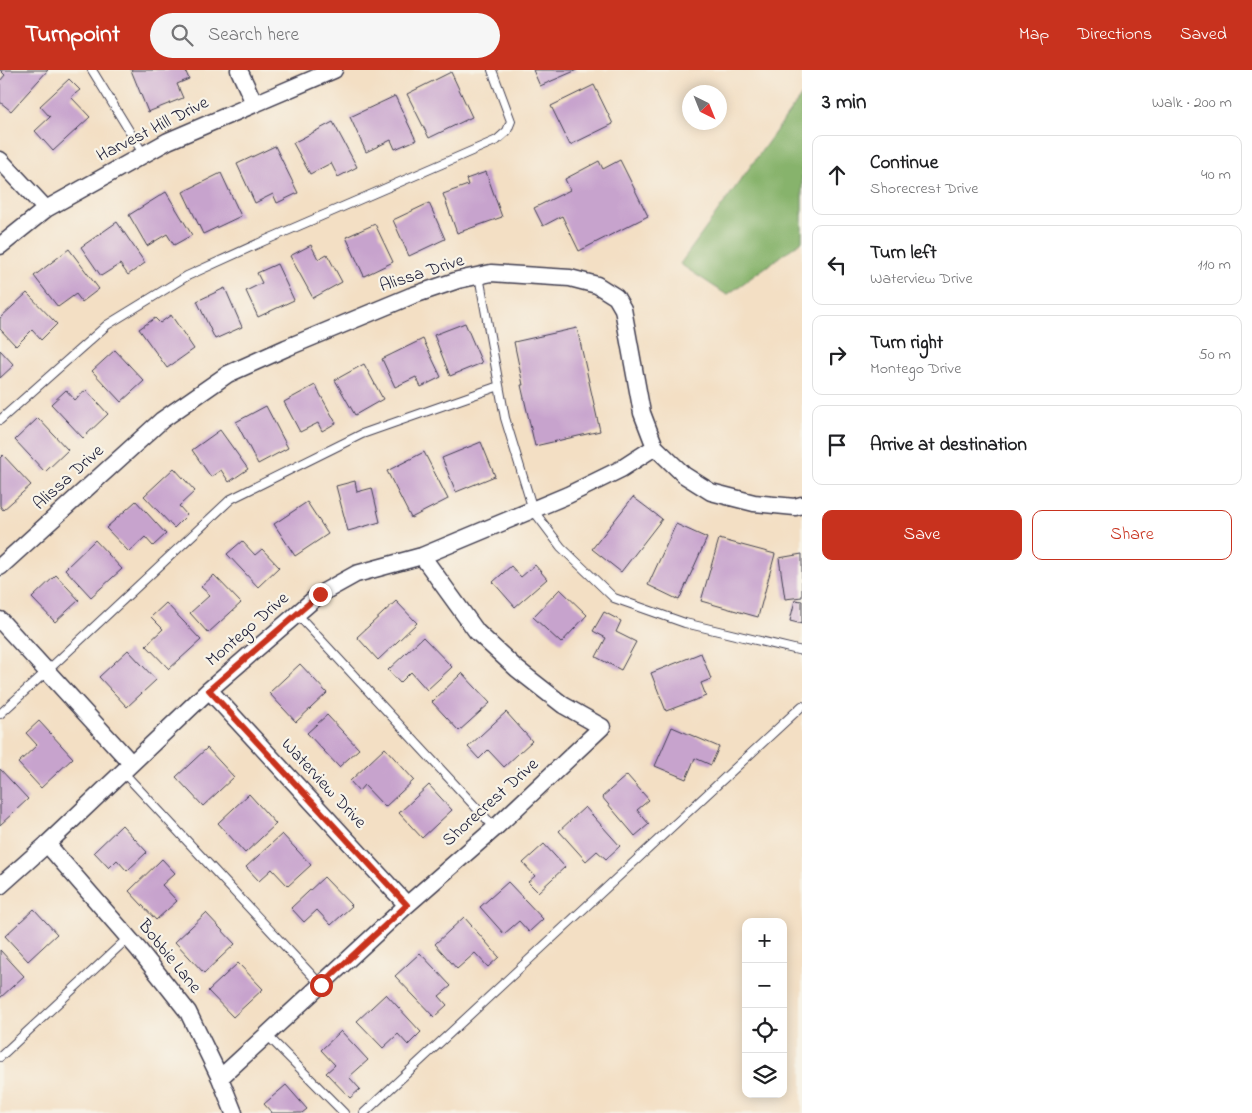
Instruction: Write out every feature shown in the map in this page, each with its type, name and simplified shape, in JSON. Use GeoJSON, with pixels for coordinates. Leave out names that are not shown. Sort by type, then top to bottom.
{"type":"FeatureCollection","features":[{"type":"Feature","properties":{"kind":"street"},"geometry":{"type":"LineString","coordinates":[[239,70],[254,104]]}},
{"type":"Feature","properties":{"kind":"street","name":"Harvest Hill Drive"},"geometry":{"type":"LineString","coordinates":[[0,246],[46,209],[144,154],[334,70]]}},
{"type":"Feature","properties":{"kind":"street"},"geometry":{"type":"LineString","coordinates":[[0,160],[46,209]]}},
{"type":"Feature","properties":{"kind":"street","name":"Alissa Drive"},"geometry":{"type":"LineString","coordinates":[[0,567],[162,420],[228,374],[411,296],[458,280],[491,273],[570,278],[597,285],[616,298],[623,309],[642,413],[655,447],[684,475],[711,492],[754,504],[802,506]]}},
{"type":"Feature","properties":{"kind":"street","name":"Montego Drive"},"geometry":{"type":"LineString","coordinates":[[0,886],[47,844],[209,690],[320,594],[356,574],[422,556],[568,495],[621,469],[655,447]]}},
{"type":"Feature","properties":{"kind":"street","name":"Shorecrest Drive"},"geometry":{"type":"LineString","coordinates":[[220,1078],[407,905],[496,828],[602,727],[563,705],[517,669],[477,632],[422,556]]}},
{"type":"Feature","properties":{"kind":"street"},"geometry":{"type":"LineString","coordinates":[[0,620],[47,672],[127,767]]}},
{"type":"Feature","properties":{"kind":"street","name":"Waterview Drive"},"geometry":{"type":"LineString","coordinates":[[209,690],[407,905]]}},
{"type":"Feature","properties":{"kind":"street","name":"Bobbie Lane"},"geometry":{"type":"LineString","coordinates":[[47,844],[128,938],[188,1012],[220,1078],[234,1113]]}},
{"type":"Feature","properties":{"kind":"lane"},"geometry":{"type":"LineString","coordinates":[[92,70],[144,154]]}},
{"type":"Feature","properties":{"kind":"lane"},"geometry":{"type":"LineString","coordinates":[[0,420],[107,325],[187,276],[497,140],[507,131],[511,121],[492,70]]}},
{"type":"Feature","properties":{"kind":"lane"},"geometry":{"type":"LineString","coordinates":[[479,276],[505,418],[533,510],[561,547],[614,598],[686,623],[802,651]]}},
{"type":"Feature","properties":{"kind":"lane"},"geometry":{"type":"LineString","coordinates":[[0,714],[231,499],[362,434],[499,386]]}},
{"type":"Feature","properties":{"kind":"lane"},"geometry":{"type":"LineString","coordinates":[[297,614],[496,828]]}},
{"type":"Feature","properties":{"kind":"lane"},"geometry":{"type":"LineString","coordinates":[[364,1113],[802,706]]}},
{"type":"Feature","properties":{"kind":"lane"},"geometry":{"type":"LineString","coordinates":[[127,767],[321,985]]}},
{"type":"Feature","properties":{"kind":"lane"},"geometry":{"type":"LineString","coordinates":[[0,1057],[128,938]]}},
{"type":"Feature","properties":{"kind":"lane"},"geometry":{"type":"LineString","coordinates":[[267,1035],[344,1113]]}},
{"type":"Feature","properties":{"kind":"green space"},"geometry":{"type":"Polygon","coordinates":[[[802,95],[802,241],[727,295],[680,264],[802,95]]]}},
{"type":"Feature","properties":{"kind":"building"},"geometry":{"type":"Polygon","coordinates":[[[0,70],[48,70],[11,111],[0,102],[0,81],[5,75],[0,70]]]}},
{"type":"Feature","properties":{"kind":"building"},"geometry":{"type":"Polygon","coordinates":[[[131,70],[185,70],[189,79],[177,84],[183,98],[148,112],[131,70]]]}},
{"type":"Feature","properties":{"kind":"building"},"geometry":{"type":"Polygon","coordinates":[[[533,70],[577,70],[540,86],[533,70]]]}},
{"type":"Feature","properties":{"kind":"building"},"geometry":{"type":"Polygon","coordinates":[[[451,72],[472,117],[429,138],[407,94],[451,72]]]}},
{"type":"Feature","properties":{"kind":"building"},"geometry":{"type":"Polygon","coordinates":[[[69,79],[80,90],[71,97],[90,117],[53,151],[35,131],[50,117],[40,106],[69,79]]]}},
{"type":"Feature","properties":{"kind":"building"},"geometry":{"type":"Polygon","coordinates":[[[594,85],[613,124],[570,145],[551,106],[594,85]]]}},
{"type":"Feature","properties":{"kind":"building"},"geometry":{"type":"Polygon","coordinates":[[[395,96],[416,140],[395,149],[391,140],[366,152],[350,117],[395,96]]]}},
{"type":"Feature","properties":{"kind":"building"},"geometry":{"type":"Polygon","coordinates":[[[333,122],[357,167],[338,177],[331,163],[310,174],[293,143],[333,122]]]}},
{"type":"Feature","properties":{"kind":"building"},"geometry":{"type":"Polygon","coordinates":[[[275,146],[298,193],[277,203],[273,194],[255,203],[237,164],[275,146]]]}},
{"type":"Feature","properties":{"kind":"building"},"geometry":{"type":"Polygon","coordinates":[[[620,160],[648,216],[579,251],[562,216],[543,226],[534,208],[570,190],[565,179],[599,161],[603,169],[620,160]]]}},
{"type":"Feature","properties":{"kind":"building"},"geometry":{"type":"Polygon","coordinates":[[[486,172],[502,217],[457,233],[443,194],[468,185],[466,179],[486,172]]]}},
{"type":"Feature","properties":{"kind":"building"},"geometry":{"type":"Polygon","coordinates":[[[221,173],[241,216],[203,234],[183,192],[221,173]]]}},
{"type":"Feature","properties":{"kind":"building"},"geometry":{"type":"Polygon","coordinates":[[[166,192],[192,235],[174,245],[167,234],[147,246],[129,215],[166,192]]]}},
{"type":"Feature","properties":{"kind":"building"},"geometry":{"type":"Polygon","coordinates":[[[429,203],[445,239],[409,256],[393,220],[429,203]]]}},
{"type":"Feature","properties":{"kind":"building"},"geometry":{"type":"Polygon","coordinates":[[[117,222],[145,263],[128,275],[120,264],[101,276],[81,247],[117,222]]]}},
{"type":"Feature","properties":{"kind":"building"},"geometry":{"type":"Polygon","coordinates":[[[375,224],[393,262],[364,276],[346,237],[375,224]]]}},
{"type":"Feature","properties":{"kind":"building"},"geometry":{"type":"Polygon","coordinates":[[[311,245],[318,259],[327,254],[342,282],[313,298],[290,256],[311,245]]]}},
{"type":"Feature","properties":{"kind":"building"},"geometry":{"type":"Polygon","coordinates":[[[69,249],[99,289],[82,302],[76,294],[58,307],[34,276],[69,249]]]}},
{"type":"Feature","properties":{"kind":"building"},"geometry":{"type":"Polygon","coordinates":[[[277,264],[294,300],[258,317],[246,291],[262,283],[257,273],[277,264]]]}},
{"type":"Feature","properties":{"kind":"building"},"geometry":{"type":"Polygon","coordinates":[[[225,288],[242,327],[215,339],[197,301],[225,288]]]}},
{"type":"Feature","properties":{"kind":"building"},"geometry":{"type":"Polygon","coordinates":[[[27,293],[57,324],[41,340],[32,330],[16,346],[0,329],[0,318],[27,293]]]}},
{"type":"Feature","properties":{"kind":"building"},"geometry":{"type":"Polygon","coordinates":[[[171,315],[194,349],[167,368],[139,329],[155,318],[160,323],[171,315]]]}},
{"type":"Feature","properties":{"kind":"building"},"geometry":{"type":"Polygon","coordinates":[[[465,323],[482,363],[450,376],[434,335],[465,323]]]}},
{"type":"Feature","properties":{"kind":"building"},"geometry":{"type":"Polygon","coordinates":[[[577,328],[600,431],[535,446],[521,385],[523,385],[514,342],[577,328]]]}},
{"type":"Feature","properties":{"kind":"building"},"geometry":{"type":"Polygon","coordinates":[[[423,339],[441,377],[421,387],[416,377],[395,387],[382,359],[423,339]]]}},
{"type":"Feature","properties":{"kind":"building"},"geometry":{"type":"Polygon","coordinates":[[[0,350],[14,365],[0,378],[0,350]]]}},
{"type":"Feature","properties":{"kind":"building"},"geometry":{"type":"Polygon","coordinates":[[[115,350],[144,381],[121,402],[92,371],[115,350]]]}},
{"type":"Feature","properties":{"kind":"building"},"geometry":{"type":"Polygon","coordinates":[[[364,364],[383,399],[355,415],[335,380],[364,364]]]}},
{"type":"Feature","properties":{"kind":"building"},"geometry":{"type":"Polygon","coordinates":[[[315,385],[336,423],[322,431],[318,423],[300,432],[284,402],[315,385]]]}},
{"type":"Feature","properties":{"kind":"building"},"geometry":{"type":"Polygon","coordinates":[[[66,390],[75,400],[86,390],[108,414],[83,438],[51,404],[66,390]]]}},
{"type":"Feature","properties":{"kind":"building"},"geometry":{"type":"Polygon","coordinates":[[[266,406],[288,448],[258,464],[236,422],[266,406]]]}},
{"type":"Feature","properties":{"kind":"building"},"geometry":{"type":"Polygon","coordinates":[[[38,418],[68,450],[45,472],[15,440],[38,418]]]}},
{"type":"Feature","properties":{"kind":"building"},"geometry":{"type":"Polygon","coordinates":[[[220,430],[248,469],[229,482],[221,470],[211,477],[192,450],[220,430]]]}},
{"type":"Feature","properties":{"kind":"building"},"geometry":{"type":"Polygon","coordinates":[[[481,442],[495,476],[456,492],[442,458],[481,442]]]}},
{"type":"Feature","properties":{"kind":"building"},"geometry":{"type":"Polygon","coordinates":[[[424,452],[448,499],[411,518],[387,471],[424,452]]]}},
{"type":"Feature","properties":{"kind":"building"},"geometry":{"type":"Polygon","coordinates":[[[3,455],[31,485],[3,510],[0,506],[0,458],[3,455]]]}},
{"type":"Feature","properties":{"kind":"building"},"geometry":{"type":"Polygon","coordinates":[[[174,468],[195,491],[179,506],[187,515],[174,528],[144,496],[174,468]]]}},
{"type":"Feature","properties":{"kind":"building"},"geometry":{"type":"Polygon","coordinates":[[[355,481],[357,492],[372,488],[380,522],[348,531],[336,486],[355,481]]]}},
{"type":"Feature","properties":{"kind":"building"},"geometry":{"type":"Polygon","coordinates":[[[633,497],[662,519],[621,572],[592,549],[633,497]]]}},
{"type":"Feature","properties":{"kind":"building"},"geometry":{"type":"Polygon","coordinates":[[[136,501],[166,534],[153,546],[145,537],[129,552],[106,528],[136,501]]]}},
{"type":"Feature","properties":{"kind":"building"},"geometry":{"type":"Polygon","coordinates":[[[307,502],[328,534],[295,556],[274,524],[307,502]]]}},
{"type":"Feature","properties":{"kind":"building"},"geometry":{"type":"Polygon","coordinates":[[[676,524],[707,538],[679,600],[648,585],[676,524]]]}},
{"type":"Feature","properties":{"kind":"building"},"geometry":{"type":"Polygon","coordinates":[[[719,539],[775,554],[758,617],[701,601],[719,539]]]}},
{"type":"Feature","properties":{"kind":"building"},"geometry":{"type":"Polygon","coordinates":[[[95,540],[122,569],[91,597],[65,569],[95,540]]]}},
{"type":"Feature","properties":{"kind":"building"},"geometry":{"type":"Polygon","coordinates":[[[242,541],[255,555],[262,549],[279,567],[258,587],[227,554],[242,541]]]}},
{"type":"Feature","properties":{"kind":"building"},"geometry":{"type":"Polygon","coordinates":[[[802,554],[802,597],[785,599],[779,558],[802,554]]]}},
{"type":"Feature","properties":{"kind":"building"},"geometry":{"type":"Polygon","coordinates":[[[535,565],[547,579],[515,607],[493,582],[511,566],[521,577],[535,565]]]}},
{"type":"Feature","properties":{"kind":"building"},"geometry":{"type":"Polygon","coordinates":[[[56,575],[79,600],[55,622],[32,598],[56,575]]]}},
{"type":"Feature","properties":{"kind":"building"},"geometry":{"type":"Polygon","coordinates":[[[214,575],[241,603],[208,633],[190,613],[210,595],[201,587],[214,575]]]}},
{"type":"Feature","properties":{"kind":"building"},"geometry":{"type":"Polygon","coordinates":[[[560,589],[587,615],[561,643],[533,617],[560,589]]]}},
{"type":"Feature","properties":{"kind":"building"},"geometry":{"type":"Polygon","coordinates":[[[795,600],[802,601],[802,624],[790,621],[795,600]]]}},
{"type":"Feature","properties":{"kind":"building"},"geometry":{"type":"Polygon","coordinates":[[[396,601],[417,623],[378,660],[357,637],[396,601]]]}},
{"type":"Feature","properties":{"kind":"building"},"geometry":{"type":"Polygon","coordinates":[[[166,603],[201,640],[169,669],[146,645],[163,629],[151,617],[166,603]]]}},
{"type":"Feature","properties":{"kind":"building"},"geometry":{"type":"Polygon","coordinates":[[[604,612],[621,621],[616,632],[636,642],[621,670],[596,657],[606,638],[593,631],[604,612]]]}},
{"type":"Feature","properties":{"kind":"building"},"geometry":{"type":"Polygon","coordinates":[[[423,637],[452,667],[427,690],[411,672],[400,683],[388,670],[423,637]]]}},
{"type":"Feature","properties":{"kind":"building"},"geometry":{"type":"Polygon","coordinates":[[[128,650],[156,680],[127,707],[99,677],[128,650]]]}},
{"type":"Feature","properties":{"kind":"building"},"geometry":{"type":"Polygon","coordinates":[[[701,653],[711,679],[701,683],[706,696],[666,711],[651,673],[701,653]]]}},
{"type":"Feature","properties":{"kind":"building"},"geometry":{"type":"Polygon","coordinates":[[[300,664],[327,693],[296,722],[269,693],[300,664]]]}},
{"type":"Feature","properties":{"kind":"building"},"geometry":{"type":"Polygon","coordinates":[[[462,673],[490,703],[459,731],[432,702],[462,673]]]}},
{"type":"Feature","properties":{"kind":"building"},"geometry":{"type":"Polygon","coordinates":[[[506,712],[532,741],[504,767],[488,750],[479,759],[468,747],[506,712]]]}},
{"type":"Feature","properties":{"kind":"building"},"geometry":{"type":"Polygon","coordinates":[[[327,715],[359,749],[339,767],[307,733],[327,715]]]}},
{"type":"Feature","properties":{"kind":"building"},"geometry":{"type":"Polygon","coordinates":[[[39,721],[73,758],[41,788],[18,763],[37,745],[26,733],[39,721]]]}},
{"type":"Feature","properties":{"kind":"building"},"geometry":{"type":"Polygon","coordinates":[[[672,727],[719,747],[711,765],[695,758],[686,779],[655,766],[672,727]]]}},
{"type":"Feature","properties":{"kind":"building"},"geometry":{"type":"Polygon","coordinates":[[[207,748],[234,777],[203,806],[176,777],[207,748]]]}},
{"type":"Feature","properties":{"kind":"building"},"geometry":{"type":"Polygon","coordinates":[[[385,748],[414,780],[385,807],[364,785],[359,791],[350,781],[385,748]]]}},
{"type":"Feature","properties":{"kind":"building"},"geometry":{"type":"Polygon","coordinates":[[[0,769],[28,799],[0,825],[0,769]]]}},
{"type":"Feature","properties":{"kind":"building"},"geometry":{"type":"Polygon","coordinates":[[[627,775],[649,800],[637,810],[649,824],[635,836],[602,797],[627,775]]]}},
{"type":"Feature","properties":{"kind":"building"},"geometry":{"type":"Polygon","coordinates":[[[429,785],[452,810],[422,838],[399,813],[429,785]]]}},
{"type":"Feature","properties":{"kind":"building"},"geometry":{"type":"Polygon","coordinates":[[[249,794],[276,824],[245,853],[218,823],[249,794]]]}},
{"type":"Feature","properties":{"kind":"building"},"geometry":{"type":"Polygon","coordinates":[[[585,807],[620,846],[606,859],[597,851],[586,861],[559,831],[585,807]]]}},
{"type":"Feature","properties":{"kind":"building"},"geometry":{"type":"Polygon","coordinates":[[[122,825],[147,852],[127,871],[117,860],[109,868],[94,852],[122,825]]]}},
{"type":"Feature","properties":{"kind":"building"},"geometry":{"type":"Polygon","coordinates":[[[282,834],[311,865],[288,886],[272,869],[259,881],[246,867],[282,834]]]}},
{"type":"Feature","properties":{"kind":"building"},"geometry":{"type":"Polygon","coordinates":[[[544,844],[565,867],[538,892],[528,882],[535,876],[523,863],[544,844]]]}},
{"type":"Feature","properties":{"kind":"building"},"geometry":{"type":"Polygon","coordinates":[[[162,859],[175,873],[162,885],[177,901],[156,920],[129,891],[162,859]]]}},
{"type":"Feature","properties":{"kind":"building"},"geometry":{"type":"Polygon","coordinates":[[[324,877],[352,906],[331,925],[317,910],[304,922],[291,908],[324,877]]]}},
{"type":"Feature","properties":{"kind":"building"},"geometry":{"type":"Polygon","coordinates":[[[508,882],[543,919],[529,932],[519,921],[504,934],[480,907],[508,882]]]}},
{"type":"Feature","properties":{"kind":"building"},"geometry":{"type":"Polygon","coordinates":[[[34,909],[57,934],[28,961],[5,936],[34,909]]]}},
{"type":"Feature","properties":{"kind":"building"},"geometry":{"type":"Polygon","coordinates":[[[206,913],[235,944],[204,973],[175,942],[206,913]]]}},
{"type":"Feature","properties":{"kind":"building"},"geometry":{"type":"Polygon","coordinates":[[[464,917],[499,957],[488,967],[475,953],[457,969],[435,944],[464,917]]]}},
{"type":"Feature","properties":{"kind":"building"},"geometry":{"type":"Polygon","coordinates":[[[0,950],[24,976],[0,998],[0,950]]]}},
{"type":"Feature","properties":{"kind":"building"},"geometry":{"type":"Polygon","coordinates":[[[420,953],[451,986],[439,996],[447,1005],[434,1017],[395,976],[420,953]]]}},
{"type":"Feature","properties":{"kind":"building"},"geometry":{"type":"Polygon","coordinates":[[[238,963],[263,989],[233,1017],[208,991],[238,963]]]}},
{"type":"Feature","properties":{"kind":"building"},"geometry":{"type":"Polygon","coordinates":[[[386,994],[421,1032],[408,1045],[398,1034],[383,1048],[357,1021],[386,994]]]}},
{"type":"Feature","properties":{"kind":"building"},"geometry":{"type":"Polygon","coordinates":[[[341,1031],[368,1060],[349,1077],[360,1089],[350,1098],[326,1073],[335,1065],[321,1050],[341,1031]]]}},
{"type":"Feature","properties":{"kind":"building"},"geometry":{"type":"Polygon","coordinates":[[[286,1085],[307,1109],[302,1113],[272,1113],[264,1104],[286,1085]]]}},
{"type":"Feature","properties":{"kind":"route"},"geometry":{"type":"LineString","coordinates":[[320,594],[209,690],[407,905],[321,985]]}}]}
